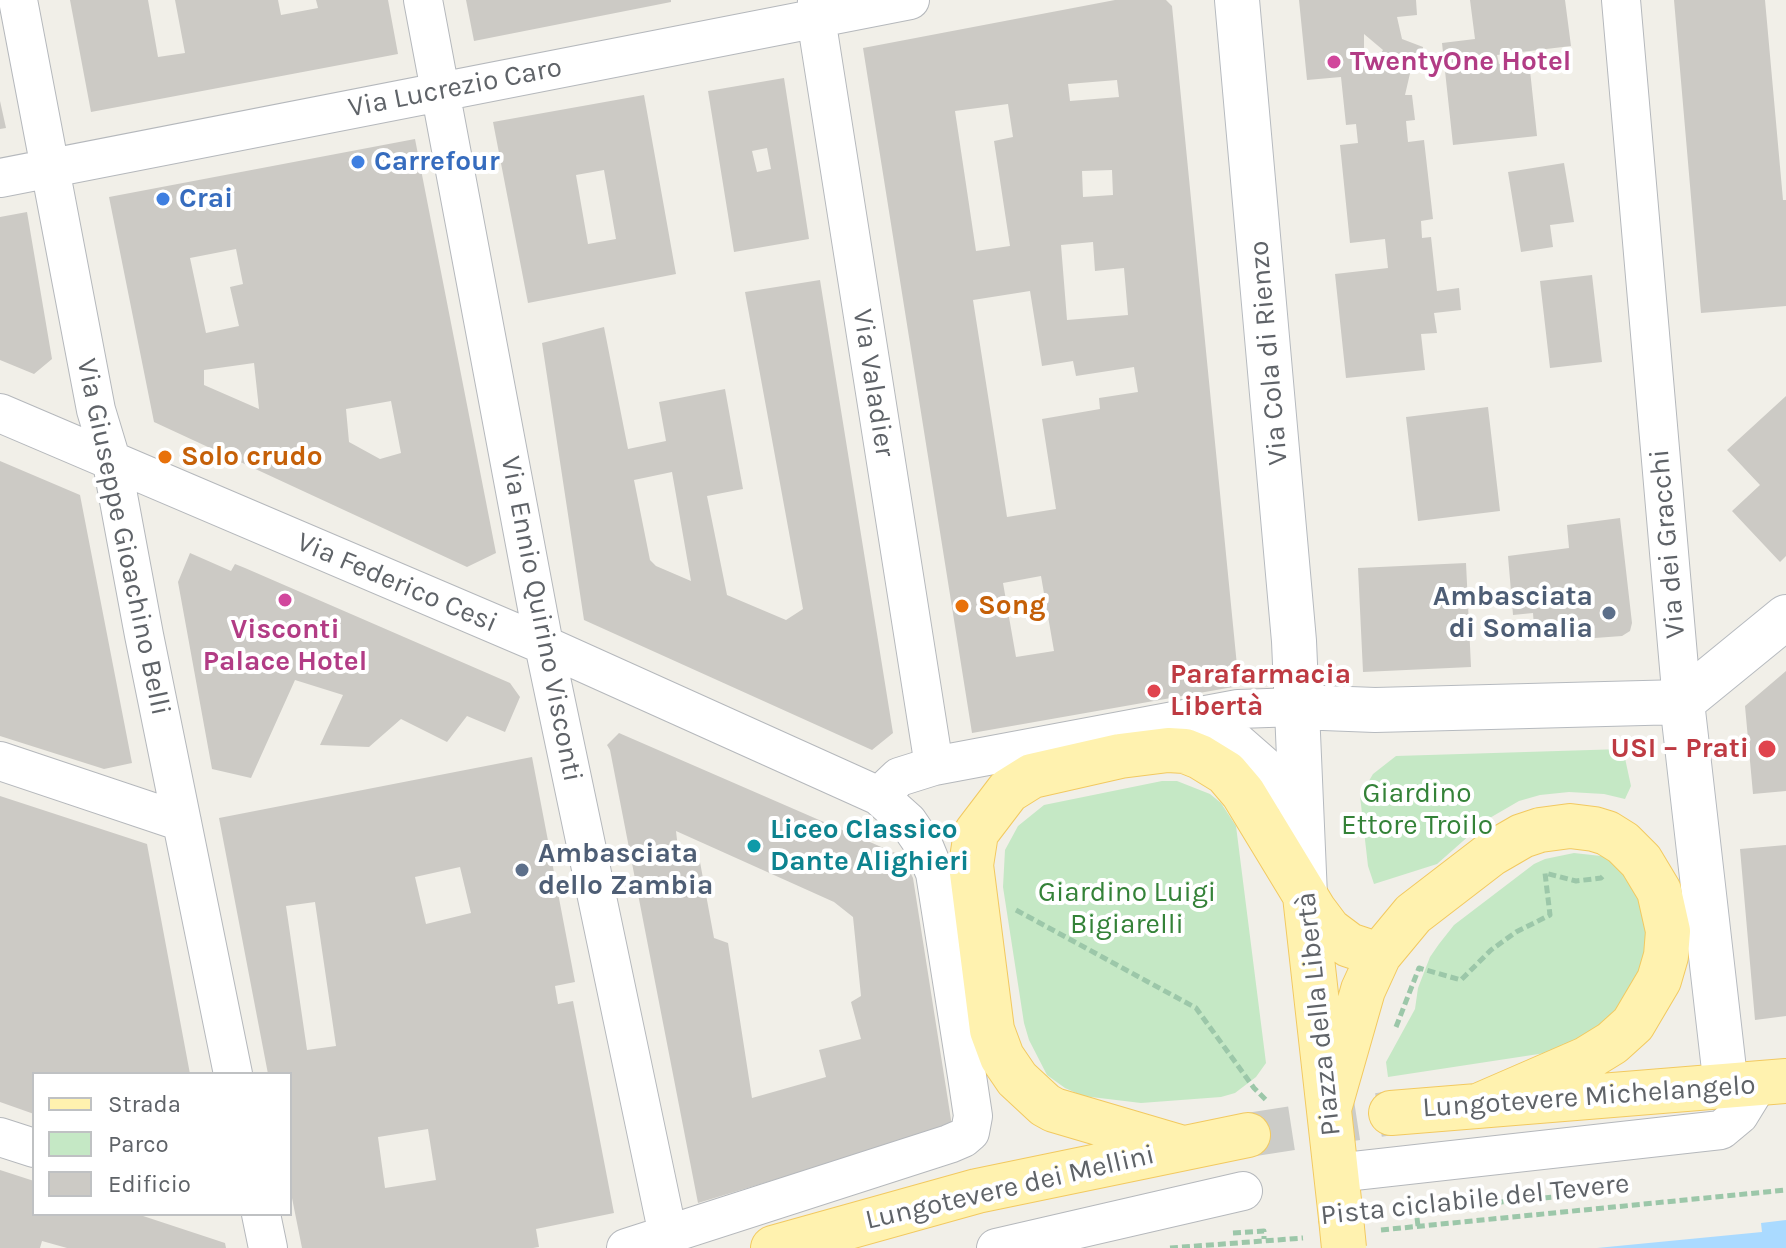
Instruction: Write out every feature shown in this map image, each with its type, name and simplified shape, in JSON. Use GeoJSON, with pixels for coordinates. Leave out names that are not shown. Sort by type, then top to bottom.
{"type":"FeatureCollection","features":[{"type":"Feature","properties":{"kind":"main road","name":"Via Cola di Rienzo"},"geometry":{"type":"LineString","coordinates":[[1237,0],[1298,707]]}},
{"type":"Feature","properties":{"kind":"main road"},"geometry":{"type":"LineString","coordinates":[[1298,707],[1375,710],[1682,702],[1786,617]]}},
{"type":"Feature","properties":{"kind":"main road","name":"Via dei Gracchi"},"geometry":{"type":"LineString","coordinates":[[1682,702],[1757,1084]]}},
{"type":"Feature","properties":{"kind":"main road","name":"Piazza della Libertà"},"geometry":{"type":"LineString","coordinates":[[1298,707],[1305,896],[1342,1233]]}},
{"type":"Feature","properties":{"kind":"main road"},"geometry":{"type":"LineString","coordinates":[[1183,1148],[1065,1114],[1045,1105],[1017,1079],[1002,1057],[992,1030],[971,856],[976,833],[1000,799],[1016,784],[1045,772],[1120,756],[1168,750],[1185,751],[1200,757],[1233,779],[1253,806],[1322,922],[1349,945],[1379,955]]}},
{"type":"Feature","properties":{"kind":"main road"},"geometry":{"type":"LineString","coordinates":[[1329,1109],[1356,1008],[1379,955],[1403,925],[1426,903],[1491,854],[1522,836],[1555,827],[1582,827],[1607,833],[1629,848],[1654,880],[1662,902],[1668,931],[1666,956],[1652,995],[1633,1024],[1597,1053],[1480,1105]]}},
{"type":"Feature","properties":{"kind":"main road","name":"Lungotevere Michelangelo"},"geometry":{"type":"LineString","coordinates":[[1391,1113],[1757,1084]]}},
{"type":"Feature","properties":{"kind":"main road","name":"Lungotevere dei Mellini"},"geometry":{"type":"LineString","coordinates":[[773,1248],[977,1191],[1183,1148],[1259,1120]]}},
{"type":"Feature","properties":{"kind":"street","name":"Via Giuseppe Gioachino Belli"},"geometry":{"type":"LineString","coordinates":[[18,0],[96,410],[112,463],[233,1072]]}},
{"type":"Feature","properties":{"kind":"street","name":"Via Ennio Quirino Visconti"},"geometry":{"type":"LineString","coordinates":[[423,0],[544,645],[668,1235]]}},
{"type":"Feature","properties":{"kind":"street","name":"Via Lucrezio Caro"},"geometry":{"type":"LineString","coordinates":[[0,178],[441,91],[816,9],[910,0]]}},
{"type":"Feature","properties":{"kind":"street","name":"Via dei Gracchi"},"geometry":{"type":"LineString","coordinates":[[1621,0],[1682,702]]}},
{"type":"Feature","properties":{"kind":"street","name":"Via Valadier"},"geometry":{"type":"LineString","coordinates":[[816,9],[934,766]]}},
{"type":"Feature","properties":{"kind":"street","name":"Via Federico Cesi"},"geometry":{"type":"LineString","coordinates":[[0,413],[544,645],[879,796],[900,813],[923,844],[935,873],[962,1040],[972,1126]]}},
{"type":"Feature","properties":{"kind":"street"},"geometry":{"type":"LineString","coordinates":[[879,796],[899,777],[934,766],[1238,709],[1298,707]]}},
{"type":"Feature","properties":{"kind":"street"},"geometry":{"type":"LineString","coordinates":[[1167,721],[1194,722],[1223,733],[1260,760],[1302,809]]}},
{"type":"Feature","properties":{"kind":"street"},"geometry":{"type":"LineString","coordinates":[[0,761],[182,822]]}},
{"type":"Feature","properties":{"kind":"street"},"geometry":{"type":"LineString","coordinates":[[1336,1173],[1721,1130],[1739,1115],[1757,1084]]}},
{"type":"Feature","properties":{"kind":"street","name":"Lungotevere dei Mellini"},"geometry":{"type":"LineString","coordinates":[[626,1248],[958,1140],[967,1135],[972,1126]]}},
{"type":"Feature","properties":{"kind":"street"},"geometry":{"type":"LineString","coordinates":[[0,1137],[32,1147]]}},
{"type":"Feature","properties":{"kind":"street"},"geometry":{"type":"LineString","coordinates":[[996,1248],[1243,1191]]}},
{"type":"Feature","properties":{"kind":"path"},"geometry":{"type":"LineString","coordinates":[[1394,1029],[1419,968],[1461,980],[1491,950],[1516,932],[1550,915],[1545,873],[1576,881],[1601,878],[1629,848]]}},
{"type":"Feature","properties":{"kind":"path"},"geometry":{"type":"LineString","coordinates":[[973,890],[1001,902],[1196,1008],[1254,1088],[1259,1120]]}},
{"type":"Feature","properties":{"kind":"path"},"geometry":{"type":"LineString","coordinates":[[1418,1226],[1416,1210],[1598,1193],[1620,1174]]}},
{"type":"Feature","properties":{"kind":"path","name":"Pista ciclabile del Tevere"},"geometry":{"type":"LineString","coordinates":[[1169,1248],[1786,1190]]}},
{"type":"Feature","properties":{"kind":"path"},"geometry":{"type":"LineString","coordinates":[[1243,1232],[1264,1231],[1264,1239]]}},
{"type":"Feature","properties":{"kind":"green space","name":"Giardino Ettore Troilo"},"geometry":{"type":"Polygon","coordinates":[[[1623,749],[1631,786],[1625,799],[1569,792],[1519,801],[1488,819],[1437,864],[1374,884],[1368,866],[1360,796],[1373,774],[1396,756],[1623,749]]]}},
{"type":"Feature","properties":{"kind":"green space","name":"Giardino Luigi Bigiarelli"},"geometry":{"type":"Polygon","coordinates":[[[1162,781],[1177,781],[1210,794],[1221,803],[1236,826],[1266,1063],[1256,1077],[1235,1093],[1221,1097],[1141,1103],[1083,1096],[1047,1075],[1029,1040],[1003,887],[1005,850],[1018,826],[1044,805],[1162,781]]]}},
{"type":"Feature","properties":{"kind":"green space"},"geometry":{"type":"Polygon","coordinates":[[[1574,853],[1610,857],[1638,885],[1653,946],[1611,1023],[1565,1050],[1388,1077],[1386,1062],[1415,1009],[1418,988],[1430,957],[1454,925],[1534,864],[1574,853]]]}},
{"type":"Feature","properties":{"kind":"water"},"geometry":{"type":"Polygon","coordinates":[[[1786,1220],[1786,1248],[1597,1248],[1762,1232],[1761,1223],[1786,1220]]]}},
{"type":"Feature","properties":{"kind":"building"},"geometry":{"type":"Polygon","coordinates":[[[70,0],[148,0],[158,57],[185,53],[175,0],[278,0],[281,15],[318,8],[316,0],[388,0],[398,54],[91,112],[70,0]]]}},
{"type":"Feature","properties":{"kind":"building"},"geometry":{"type":"Polygon","coordinates":[[[466,0],[671,0],[671,2],[474,41],[466,0]]]}},
{"type":"Feature","properties":{"kind":"building"},"geometry":{"type":"Polygon","coordinates":[[[1115,0],[1166,0],[1172,6],[1239,686],[972,733],[863,48],[1115,0]],[[1117,80],[1068,84],[1070,101],[1119,97],[1117,80]],[[1008,104],[955,111],[976,251],[1010,246],[994,141],[1013,137],[1008,104]],[[1112,170],[1082,171],[1083,197],[1113,195],[1112,170]],[[1093,242],[1061,245],[1067,320],[1128,315],[1124,268],[1095,271],[1093,242]],[[1030,291],[973,300],[1007,517],[1056,509],[1042,419],[1100,409],[1099,398],[1138,392],[1134,367],[1076,376],[1073,361],[1042,366],[1030,291]],[[1041,576],[1003,583],[1016,657],[1054,651],[1041,576]]]}},
{"type":"Feature","properties":{"kind":"building"},"geometry":{"type":"Polygon","coordinates":[[[1299,0],[1416,0],[1417,15],[1397,17],[1402,39],[1423,47],[1422,59],[1411,69],[1405,95],[1412,95],[1415,120],[1406,121],[1408,142],[1424,140],[1433,219],[1421,221],[1422,238],[1431,237],[1437,291],[1459,288],[1461,310],[1434,313],[1437,333],[1421,334],[1425,370],[1346,378],[1335,274],[1388,268],[1385,239],[1350,243],[1340,145],[1358,143],[1356,124],[1346,125],[1341,77],[1307,80],[1299,0]],[[1364,34],[1364,66],[1374,65],[1383,50],[1364,34]]]}},
{"type":"Feature","properties":{"kind":"building"},"geometry":{"type":"Polygon","coordinates":[[[1470,0],[1565,0],[1571,46],[1497,55],[1499,64],[1529,61],[1537,136],[1453,145],[1442,43],[1475,39],[1470,0]]]}},
{"type":"Feature","properties":{"kind":"building"},"geometry":{"type":"Polygon","coordinates":[[[1674,0],[1765,0],[1783,200],[1786,200],[1786,306],[1701,313],[1674,0]]]}},
{"type":"Feature","properties":{"kind":"building"},"geometry":{"type":"Polygon","coordinates":[[[784,78],[809,239],[734,252],[708,91],[784,78]],[[767,148],[752,151],[757,172],[771,169],[767,148]]]}},
{"type":"Feature","properties":{"kind":"building"},"geometry":{"type":"Polygon","coordinates":[[[644,95],[676,274],[528,303],[493,122],[644,95]],[[604,170],[576,175],[588,244],[616,239],[604,170]]]}},
{"type":"Feature","properties":{"kind":"building"},"geometry":{"type":"Polygon","coordinates":[[[0,101],[6,128],[0,129],[0,101]]]}},
{"type":"Feature","properties":{"kind":"building"},"geometry":{"type":"Polygon","coordinates":[[[415,139],[496,553],[467,567],[154,422],[109,197],[415,139]],[[236,249],[190,258],[206,333],[239,326],[230,287],[243,284],[236,249]],[[254,363],[204,370],[204,385],[259,409],[254,363]],[[391,401],[346,409],[349,442],[380,459],[401,453],[391,401]]]}},
{"type":"Feature","properties":{"kind":"building"},"geometry":{"type":"Polygon","coordinates":[[[1564,163],[1574,222],[1550,225],[1553,247],[1521,252],[1508,172],[1564,163]]]}},
{"type":"Feature","properties":{"kind":"building"},"geometry":{"type":"Polygon","coordinates":[[[27,212],[52,359],[34,374],[0,360],[0,217],[27,212]]]}},
{"type":"Feature","properties":{"kind":"building"},"geometry":{"type":"Polygon","coordinates":[[[1592,275],[1602,362],[1550,368],[1540,281],[1592,275]]]}},
{"type":"Feature","properties":{"kind":"building"},"geometry":{"type":"Polygon","coordinates":[[[820,280],[893,733],[872,750],[584,620],[542,343],[604,327],[628,449],[666,441],[659,402],[725,389],[743,489],[707,496],[727,595],[786,620],[803,609],[745,292],[820,280]],[[672,472],[634,480],[650,560],[656,566],[691,581],[672,472]]]}},
{"type":"Feature","properties":{"kind":"building"},"geometry":{"type":"Polygon","coordinates":[[[1786,396],[1786,556],[1780,562],[1732,511],[1760,485],[1727,450],[1786,396]]]}},
{"type":"Feature","properties":{"kind":"building"},"geometry":{"type":"Polygon","coordinates":[[[1488,407],[1500,511],[1418,521],[1406,417],[1488,407]]]}},
{"type":"Feature","properties":{"kind":"building"},"geometry":{"type":"Polygon","coordinates":[[[0,461],[80,495],[132,763],[104,769],[0,736],[0,461]]]}},
{"type":"Feature","properties":{"kind":"building"},"geometry":{"type":"Polygon","coordinates":[[[1620,518],[1632,623],[1630,631],[1622,636],[1554,641],[1534,627],[1533,613],[1513,615],[1508,556],[1569,548],[1567,525],[1620,518]]]}},
{"type":"Feature","properties":{"kind":"building"},"geometry":{"type":"Polygon","coordinates":[[[190,553],[231,571],[235,564],[245,568],[510,683],[520,697],[505,732],[467,716],[447,742],[401,719],[369,747],[320,745],[343,695],[295,680],[251,778],[212,769],[178,582],[190,553]]]}},
{"type":"Feature","properties":{"kind":"building"},"geometry":{"type":"Polygon","coordinates":[[[1466,563],[1471,667],[1363,672],[1358,568],[1466,563]]]}},
{"type":"Feature","properties":{"kind":"building","name":"USI – Prati"},"geometry":{"type":"Polygon","coordinates":[[[1786,671],[1786,791],[1753,794],[1745,706],[1786,671]]]}},
{"type":"Feature","properties":{"kind":"building"},"geometry":{"type":"Polygon","coordinates":[[[619,733],[902,856],[913,878],[952,1126],[698,1203],[607,745],[619,733]],[[676,831],[680,866],[700,862],[714,938],[728,943],[752,1098],[826,1077],[819,1050],[861,1039],[851,1002],[861,996],[853,917],[834,902],[676,831]]]}},
{"type":"Feature","properties":{"kind":"building"},"geometry":{"type":"Polygon","coordinates":[[[532,757],[575,982],[555,986],[558,1004],[573,1001],[614,1213],[536,1229],[539,1247],[533,1248],[302,1248],[292,1198],[292,1072],[268,1072],[219,818],[532,757]],[[460,867],[415,877],[426,924],[471,913],[460,867]],[[315,902],[286,906],[307,1050],[336,1046],[315,902]],[[428,1129],[378,1137],[385,1188],[436,1180],[428,1129]]]}},
{"type":"Feature","properties":{"kind":"building"},"geometry":{"type":"Polygon","coordinates":[[[0,796],[147,844],[190,1072],[32,1072],[32,1113],[0,1102],[0,796]]]}},
{"type":"Feature","properties":{"kind":"building"},"geometry":{"type":"Polygon","coordinates":[[[1786,845],[1786,1016],[1755,1020],[1740,849],[1786,845]]]}},
{"type":"Feature","properties":{"kind":"building"},"geometry":{"type":"Polygon","coordinates":[[[0,1170],[32,1180],[32,1216],[143,1216],[225,1243],[226,1248],[67,1248],[42,1241],[40,1248],[0,1248],[0,1170]]]}},
{"type":"Feature","properties":{"kind":"tunnel"},"geometry":{"type":"LineString","coordinates":[[1248,1135],[1391,1113]]}},
{"type":"Feature","properties":{"kind":"place","name":"TwentyOne Hotel"},"geometry":{"type":"Point","coordinates":[1334,62]}},
{"type":"Feature","properties":{"kind":"place","name":"Carrefour"},"geometry":{"type":"Point","coordinates":[358,162]}},
{"type":"Feature","properties":{"kind":"place","name":"Crai"},"geometry":{"type":"Point","coordinates":[163,199]}},
{"type":"Feature","properties":{"kind":"place","name":"Solo crudo"},"geometry":{"type":"Point","coordinates":[165,457]}},
{"type":"Feature","properties":{"kind":"place","name":"Visconti Palace Hotel"},"geometry":{"type":"Point","coordinates":[285,600]}},
{"type":"Feature","properties":{"kind":"place","name":"Song"},"geometry":{"type":"Point","coordinates":[962,606]}},
{"type":"Feature","properties":{"kind":"place","name":"Ambasciata di Somalia"},"geometry":{"type":"Point","coordinates":[1609,613]}},
{"type":"Feature","properties":{"kind":"place","name":"Parafarmacia Libertà"},"geometry":{"type":"Point","coordinates":[1154,691]}},
{"type":"Feature","properties":{"kind":"place","name":"USI – Prati"},"geometry":{"type":"Point","coordinates":[1767,749]}},
{"type":"Feature","properties":{"kind":"place","name":"Liceo Classico Dante Alighieri"},"geometry":{"type":"Point","coordinates":[754,846]}},
{"type":"Feature","properties":{"kind":"place","name":"Ambasciata dello Zambia"},"geometry":{"type":"Point","coordinates":[522,870]}}]}
